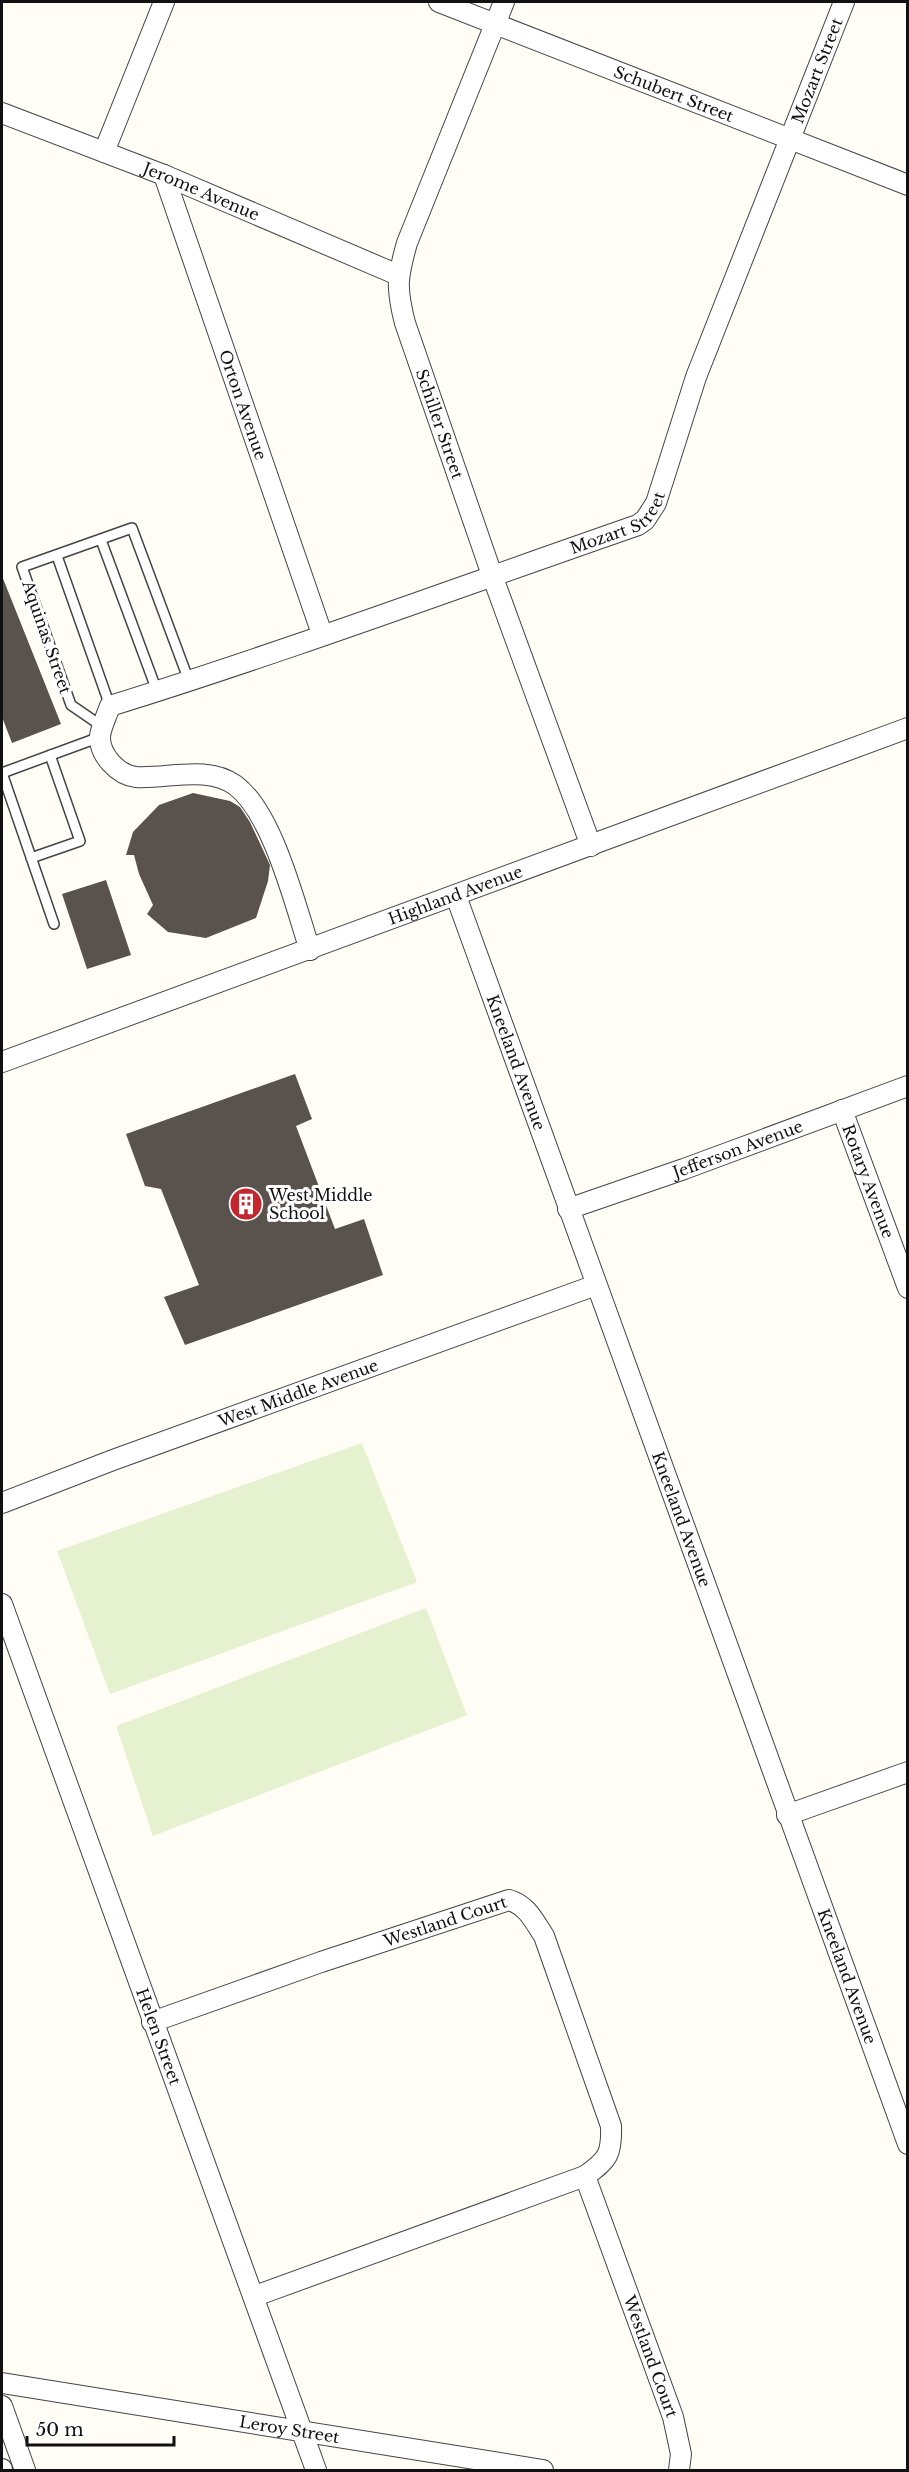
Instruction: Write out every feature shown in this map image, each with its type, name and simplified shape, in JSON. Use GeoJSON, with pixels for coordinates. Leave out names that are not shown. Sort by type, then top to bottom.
{"type":"FeatureCollection","features":[{"type":"Feature","properties":{"kind":"street"},"geometry":{"type":"LineString","coordinates":[[104,152],[164,2]]}},
{"type":"Feature","properties":{"kind":"street","name":"Schubert Street"},"geometry":{"type":"LineString","coordinates":[[439,2],[908,185]]}},
{"type":"Feature","properties":{"kind":"street","name":"Schiller Street"},"geometry":{"type":"LineString","coordinates":[[504,2],[407,243],[398,275],[399,299],[405,323],[492,575],[591,846]]}},
{"type":"Feature","properties":{"kind":"street","name":"Mozart Street"},"geometry":{"type":"LineString","coordinates":[[110,706],[241,664],[638,525],[645,520],[656,503],[696,377],[844,2]]}},
{"type":"Feature","properties":{"kind":"street","name":"Jerome Avenue"},"geometry":{"type":"LineString","coordinates":[[2,112],[164,176],[398,275]]}},
{"type":"Feature","properties":{"kind":"street","name":"Orton Avenue"},"geometry":{"type":"LineString","coordinates":[[164,176],[322,634]]}},
{"type":"Feature","properties":{"kind":"street"},"geometry":{"type":"LineString","coordinates":[[110,706],[101,732],[105,757],[117,769],[134,777],[187,774],[217,777],[235,785],[252,803],[269,829],[310,950]]}},
{"type":"Feature","properties":{"kind":"street","name":"Highland Avenue"},"geometry":{"type":"LineString","coordinates":[[2,1062],[908,728]]}},
{"type":"Feature","properties":{"kind":"street","name":"Kneeland Avenue"},"geometry":{"type":"LineString","coordinates":[[456,896],[908,2144]]}},
{"type":"Feature","properties":{"kind":"street","name":"Jefferson Avenue"},"geometry":{"type":"LineString","coordinates":[[568,1209],[908,1086]]}},
{"type":"Feature","properties":{"kind":"street","name":"Rotary Avenue"},"geometry":{"type":"LineString","coordinates":[[842,1110],[908,1287]]}},
{"type":"Feature","properties":{"kind":"street","name":"West Middle Avenue"},"geometry":{"type":"LineString","coordinates":[[2,1503],[113,1460],[596,1285]]}},
{"type":"Feature","properties":{"kind":"street","name":"Helen Street"},"geometry":{"type":"LineString","coordinates":[[2,1604],[152,2022],[255,2296],[316,2470]]}},
{"type":"Feature","properties":{"kind":"street"},"geometry":{"type":"LineString","coordinates":[[787,1815],[908,1772]]}},
{"type":"Feature","properties":{"kind":"street","name":"Westland Court"},"geometry":{"type":"LineString","coordinates":[[152,2022],[321,1962],[509,1900],[519,1902],[544,1936],[611,2126],[612,2144],[605,2162],[585,2176],[255,2296]]}},
{"type":"Feature","properties":{"kind":"street","name":"Westland Court"},"geometry":{"type":"LineString","coordinates":[[585,2176],[673,2417],[681,2454],[679,2470]]}},
{"type":"Feature","properties":{"kind":"street","name":"Leroy Street"},"geometry":{"type":"LineString","coordinates":[[2,2383],[543,2470]]}},
{"type":"Feature","properties":{"kind":"street"},"geometry":{"type":"LineString","coordinates":[[2,2406],[26,2470]]}},
{"type":"Feature","properties":{"kind":"lane","name":"Aquinas Street"},"geometry":{"type":"LineString","coordinates":[[101,732],[71,705],[22,567],[132,528],[189,681]]}},
{"type":"Feature","properties":{"kind":"lane"},"geometry":{"type":"LineString","coordinates":[[102,540],[157,691]]}},
{"type":"Feature","properties":{"kind":"lane"},"geometry":{"type":"LineString","coordinates":[[57,556],[110,706]]}},
{"type":"Feature","properties":{"kind":"lane"},"geometry":{"type":"LineString","coordinates":[[54,924],[2,773],[101,732]]}},
{"type":"Feature","properties":{"kind":"lane"},"geometry":{"type":"LineString","coordinates":[[31,858],[80,842],[50,755]]}},
{"type":"Feature","properties":{"kind":"green space"},"geometry":{"type":"Polygon","coordinates":[[[362,1443],[417,1582],[110,1694],[57,1551],[362,1443]]]}},
{"type":"Feature","properties":{"kind":"green space"},"geometry":{"type":"Polygon","coordinates":[[[426,1608],[467,1715],[153,1836],[116,1726],[426,1608]]]}},
{"type":"Feature","properties":{"kind":"building"},"geometry":{"type":"Polygon","coordinates":[[[2,576],[61,724],[12,743],[2,717],[2,576]]]}},
{"type":"Feature","properties":{"kind":"building"},"geometry":{"type":"Polygon","coordinates":[[[193,793],[230,801],[240,807],[250,822],[270,865],[268,881],[256,918],[206,938],[168,932],[147,914],[153,905],[139,874],[134,855],[126,855],[133,832],[159,805],[193,793]]]}},
{"type":"Feature","properties":{"kind":"building"},"geometry":{"type":"Polygon","coordinates":[[[106,880],[131,955],[87,969],[62,894],[106,880]]]}},
{"type":"Feature","properties":{"kind":"building","name":"West Middle School"},"geometry":{"type":"Polygon","coordinates":[[[295,1074],[312,1119],[296,1126],[335,1229],[364,1219],[383,1275],[185,1345],[164,1297],[199,1285],[161,1189],[145,1186],[126,1134],[295,1074]]]}},
{"type":"Feature","properties":{"kind":"place","name":"West Middle School"},"geometry":{"type":"Point","coordinates":[246,1204]}}]}
